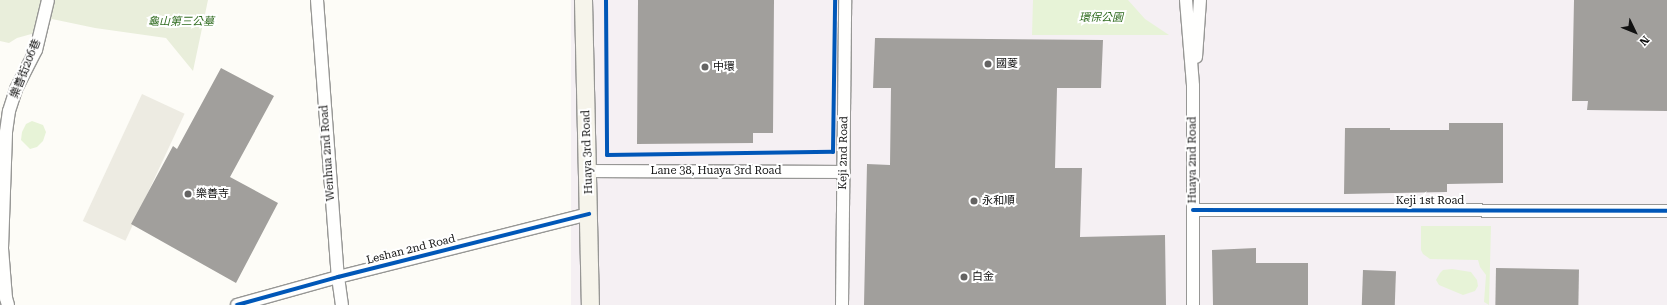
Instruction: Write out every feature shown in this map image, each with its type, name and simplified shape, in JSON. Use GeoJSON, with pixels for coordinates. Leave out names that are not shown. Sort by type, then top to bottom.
{"type":"FeatureCollection","features":[{"type":"Feature","properties":{"kind":"street","name":"樂善街206巷"},"geometry":{"type":"LineString","coordinates":[[8,305],[6,298],[2,248],[6,132],[16,89],[36,50],[48,0]]}},
{"type":"Feature","properties":{"kind":"street","name":"Wenhua 2nd Road"},"geometry":{"type":"LineString","coordinates":[[316,0],[338,277],[342,305]]}},
{"type":"Feature","properties":{"kind":"street","name":"Huaya 3rd Road"},"geometry":{"type":"LineString","coordinates":[[583,0],[590,214],[590,305]]}},
{"type":"Feature","properties":{"kind":"street","name":"Keji 2nd Road"},"geometry":{"type":"LineString","coordinates":[[842,305],[845,0]]}},
{"type":"Feature","properties":{"kind":"street","name":"Huaya 2nd Road"},"geometry":{"type":"LineString","coordinates":[[1186,0],[1193,86],[1193,305]]}},
{"type":"Feature","properties":{"kind":"street","name":"Huaya 2nd Road"},"geometry":{"type":"LineString","coordinates":[[1193,86],[1200,0]]}},
{"type":"Feature","properties":{"kind":"street","name":"Lane 38, Huaya 3rd Road"},"geometry":{"type":"LineString","coordinates":[[588,171],[844,172]]}},
{"type":"Feature","properties":{"kind":"street","name":"Keji 1st Road"},"geometry":{"type":"LineString","coordinates":[[1194,210],[1667,211]]}},
{"type":"Feature","properties":{"kind":"street","name":"Leshan 2nd Road"},"geometry":{"type":"LineString","coordinates":[[237,305],[338,277],[590,214]]}},
{"type":"Feature","properties":{"kind":"shaded area"},"geometry":{"type":"Polygon","coordinates":[[[571,0],[1667,0],[1667,305],[571,305],[571,0]]]}},
{"type":"Feature","properties":{"kind":"shaded area"},"geometry":{"type":"Polygon","coordinates":[[[142,94],[185,114],[125,241],[83,221],[142,94]]]}},
{"type":"Feature","properties":{"kind":"green space","name":"龜山第三公墓"},"geometry":{"type":"Polygon","coordinates":[[[0,0],[208,0],[193,71],[166,38],[95,28],[52,19],[35,33],[17,38],[9,43],[0,41],[0,0]]]}},
{"type":"Feature","properties":{"kind":"green space","name":"環保公園"},"geometry":{"type":"Polygon","coordinates":[[[1033,0],[1128,0],[1145,19],[1169,35],[1032,35],[1033,0]]]}},
{"type":"Feature","properties":{"kind":"green space"},"geometry":{"type":"Polygon","coordinates":[[[32,121],[43,125],[46,132],[43,141],[37,147],[30,149],[21,140],[22,132],[26,124],[32,121]]]}},
{"type":"Feature","properties":{"kind":"green space"},"geometry":{"type":"Polygon","coordinates":[[[1421,226],[1491,226],[1489,305],[1484,302],[1486,275],[1480,267],[1478,260],[1430,259],[1423,254],[1421,250],[1421,226]]]}},
{"type":"Feature","properties":{"kind":"green space"},"geometry":{"type":"Polygon","coordinates":[[[1452,269],[1471,272],[1477,280],[1478,286],[1475,291],[1463,295],[1439,285],[1436,280],[1440,273],[1443,270],[1452,269]]]}},
{"type":"Feature","properties":{"kind":"building","name":"中環"},"geometry":{"type":"Polygon","coordinates":[[[638,0],[774,0],[773,133],[753,133],[753,143],[637,144],[638,0]]]}},
{"type":"Feature","properties":{"kind":"building"},"geometry":{"type":"Polygon","coordinates":[[[1574,0],[1667,0],[1667,111],[1587,110],[1588,101],[1572,101],[1574,0]]]}},
{"type":"Feature","properties":{"kind":"building"},"geometry":{"type":"Polygon","coordinates":[[[875,38],[1103,40],[1101,88],[1057,88],[1055,168],[1082,168],[1080,237],[1165,235],[1166,305],[864,305],[867,164],[890,165],[891,88],[873,88],[875,38]]]}},
{"type":"Feature","properties":{"kind":"building","name":"樂善寺"},"geometry":{"type":"Polygon","coordinates":[[[221,68],[274,96],[230,177],[278,203],[236,283],[131,224],[173,146],[177,149],[221,68]]]}},
{"type":"Feature","properties":{"kind":"building"},"geometry":{"type":"Polygon","coordinates":[[[1449,123],[1503,123],[1503,183],[1447,184],[1447,192],[1344,194],[1345,128],[1449,130],[1449,123]]]}},
{"type":"Feature","properties":{"kind":"building"},"geometry":{"type":"Polygon","coordinates":[[[1256,248],[1256,263],[1308,263],[1308,305],[1213,305],[1212,250],[1256,248]]]}},
{"type":"Feature","properties":{"kind":"building"},"geometry":{"type":"Polygon","coordinates":[[[1496,268],[1579,269],[1578,305],[1495,305],[1496,268]]]}},
{"type":"Feature","properties":{"kind":"building"},"geometry":{"type":"Polygon","coordinates":[[[1363,270],[1396,271],[1395,305],[1362,305],[1363,270]]]}},
{"type":"Feature","properties":{"kind":"cycle path"},"geometry":{"type":"LineString","coordinates":[[606,0],[607,155],[833,152],[835,0]]}},
{"type":"Feature","properties":{"kind":"cycle path"},"geometry":{"type":"LineString","coordinates":[[1193,210],[1667,211]]}},
{"type":"Feature","properties":{"kind":"cycle path"},"geometry":{"type":"LineString","coordinates":[[237,305],[338,277],[589,214]]}},
{"type":"Feature","properties":{"kind":"place","name":"國菱"},"geometry":{"type":"Point","coordinates":[988,64]}},
{"type":"Feature","properties":{"kind":"place","name":"中環"},"geometry":{"type":"Point","coordinates":[705,67]}},
{"type":"Feature","properties":{"kind":"place","name":"樂善寺"},"geometry":{"type":"Point","coordinates":[188,194]}},
{"type":"Feature","properties":{"kind":"place","name":"永和順"},"geometry":{"type":"Point","coordinates":[974,201]}},
{"type":"Feature","properties":{"kind":"place","name":"白金"},"geometry":{"type":"Point","coordinates":[964,277]}}]}
